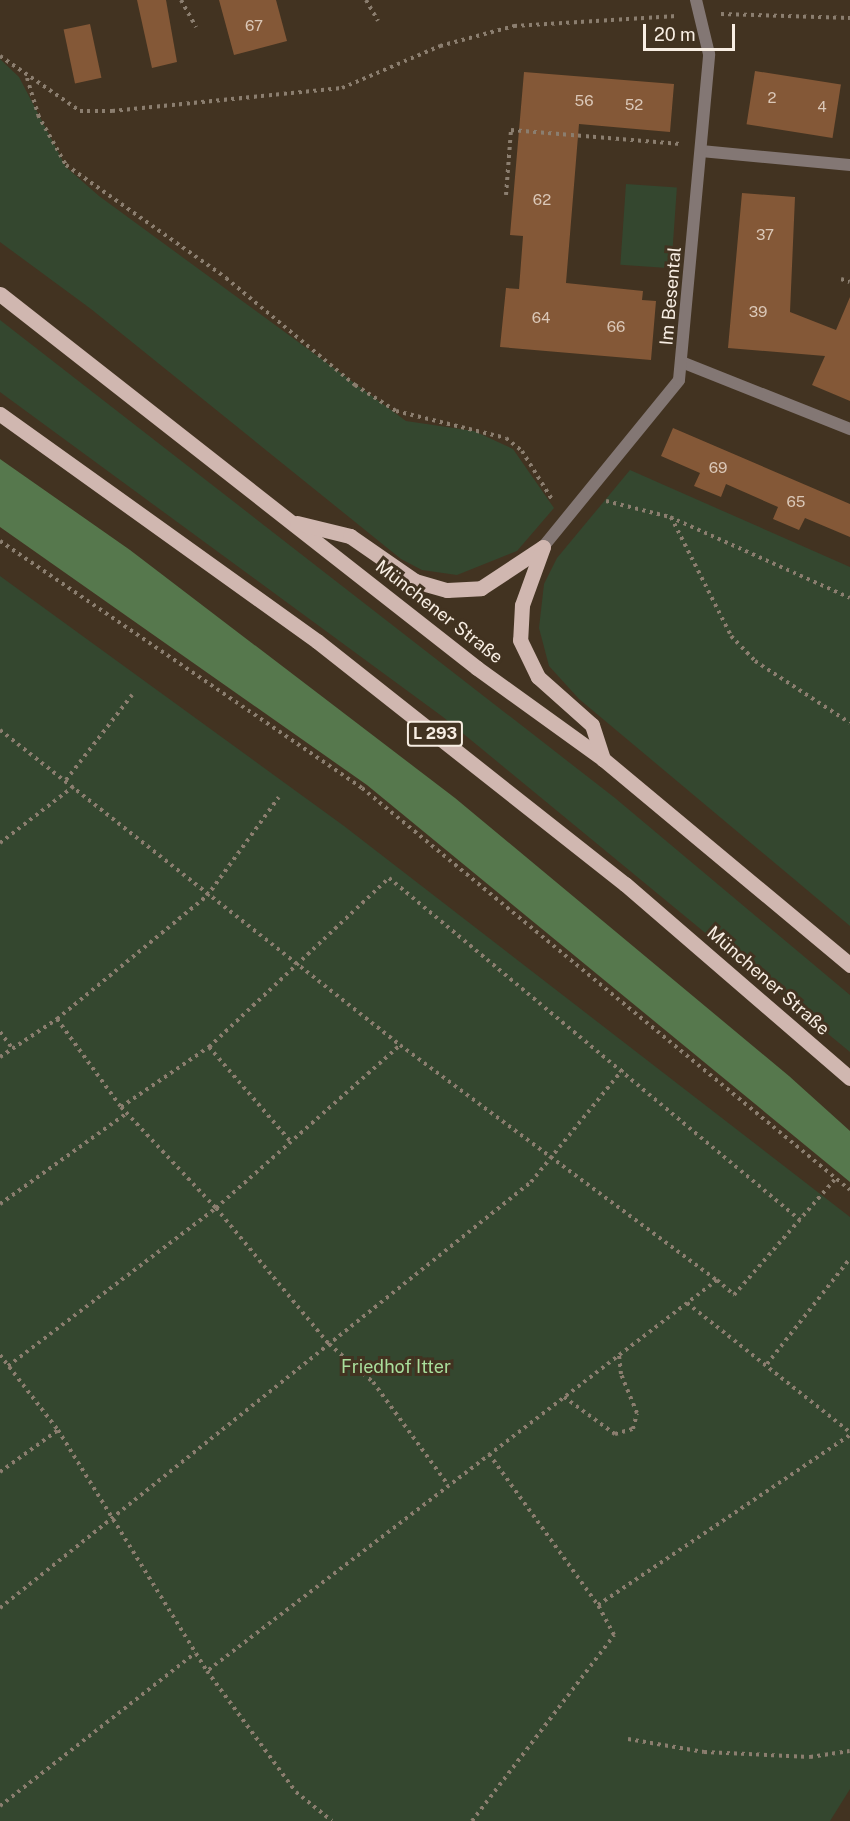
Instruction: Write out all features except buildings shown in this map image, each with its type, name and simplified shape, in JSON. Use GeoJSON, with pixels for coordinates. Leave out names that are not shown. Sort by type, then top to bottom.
{"type":"FeatureCollection","features":[{"type":"Feature","properties":{"kind":"main road","name":"Münchener Straße"},"geometry":{"type":"LineString","coordinates":[[0,294],[292,522],[603,759],[850,965]]}},
{"type":"Feature","properties":{"kind":"main road","name":"Münchener Straße"},"geometry":{"type":"LineString","coordinates":[[0,414],[317,641],[626,884],[850,1078]]}},
{"type":"Feature","properties":{"kind":"main road"},"geometry":{"type":"LineString","coordinates":[[292,522],[350,536],[415,581],[447,590],[481,588],[543,547]]}},
{"type":"Feature","properties":{"kind":"main road"},"geometry":{"type":"LineString","coordinates":[[543,547],[522,605],[520,640],[538,677],[592,725],[603,759]]}},
{"type":"Feature","properties":{"kind":"street","name":"Im Besental"},"geometry":{"type":"LineString","coordinates":[[543,547],[567,513],[669,397],[684,363],[709,54],[696,0]]}},
{"type":"Feature","properties":{"kind":"street"},"geometry":{"type":"LineString","coordinates":[[701,149],[850,165]]}},
{"type":"Feature","properties":{"kind":"street"},"geometry":{"type":"LineString","coordinates":[[684,363],[850,429]]}},
{"type":"Feature","properties":{"kind":"path"},"geometry":{"type":"LineString","coordinates":[[181,0],[196,27]]}},
{"type":"Feature","properties":{"kind":"path"},"geometry":{"type":"LineString","coordinates":[[366,0],[378,21]]}},
{"type":"Feature","properties":{"kind":"path"},"geometry":{"type":"LineString","coordinates":[[0,56],[27,78],[80,111],[112,111],[342,88],[440,46],[514,26],[701,15],[850,18]]}},
{"type":"Feature","properties":{"kind":"path"},"geometry":{"type":"LineString","coordinates":[[27,78],[38,115],[66,165],[226,278],[355,386],[396,411],[506,438],[522,451],[555,506],[567,513]]}},
{"type":"Feature","properties":{"kind":"path"},"geometry":{"type":"LineString","coordinates":[[506,195],[511,130],[701,149]]}},
{"type":"Feature","properties":{"kind":"path"},"geometry":{"type":"LineString","coordinates":[[841,279],[850,282]]}},
{"type":"Feature","properties":{"kind":"path"},"geometry":{"type":"LineString","coordinates":[[584,494],[670,517],[850,598]]}},
{"type":"Feature","properties":{"kind":"path"},"geometry":{"type":"LineString","coordinates":[[670,517],[731,636],[804,698],[850,723]]}},
{"type":"Feature","properties":{"kind":"path"},"geometry":{"type":"LineString","coordinates":[[0,541],[362,788],[850,1190]]}},
{"type":"Feature","properties":{"kind":"path"},"geometry":{"type":"LineString","coordinates":[[66,780],[132,695]]}},
{"type":"Feature","properties":{"kind":"path"},"geometry":{"type":"LineString","coordinates":[[0,730],[74,786],[207,896],[296,962],[400,1045],[550,1154],[734,1295],[836,1178]]}},
{"type":"Feature","properties":{"kind":"path"},"geometry":{"type":"LineString","coordinates":[[0,843],[74,786]]}},
{"type":"Feature","properties":{"kind":"path"},"geometry":{"type":"LineString","coordinates":[[0,1058],[57,1019],[207,896],[279,797]]}},
{"type":"Feature","properties":{"kind":"path"},"geometry":{"type":"LineString","coordinates":[[121,1107],[208,1047],[296,962],[389,878],[623,1069],[800,1220]]}},
{"type":"Feature","properties":{"kind":"path"},"geometry":{"type":"LineString","coordinates":[[57,1019],[121,1107],[216,1208],[329,1344],[373,1382],[448,1485]]}},
{"type":"Feature","properties":{"kind":"path"},"geometry":{"type":"LineString","coordinates":[[0,1032],[12,1049]]}},
{"type":"Feature","properties":{"kind":"path"},"geometry":{"type":"LineString","coordinates":[[8,1366],[216,1208],[400,1045]]}},
{"type":"Feature","properties":{"kind":"path"},"geometry":{"type":"LineString","coordinates":[[208,1047],[291,1142]]}},
{"type":"Feature","properties":{"kind":"path"},"geometry":{"type":"LineString","coordinates":[[0,1608],[114,1520],[531,1182],[550,1154],[623,1069]]}},
{"type":"Feature","properties":{"kind":"path"},"geometry":{"type":"LineString","coordinates":[[0,1204],[127,1113]]}},
{"type":"Feature","properties":{"kind":"path"},"geometry":{"type":"LineString","coordinates":[[767,1364],[848,1261]]}},
{"type":"Feature","properties":{"kind":"path"},"geometry":{"type":"LineString","coordinates":[[207,1671],[717,1280]]}},
{"type":"Feature","properties":{"kind":"path"},"geometry":{"type":"LineString","coordinates":[[598,1605],[850,1434],[767,1364],[687,1304]]}},
{"type":"Feature","properties":{"kind":"path"},"geometry":{"type":"LineString","coordinates":[[564,1397],[615,1434],[633,1429],[637,1413],[621,1374],[619,1354]]}},
{"type":"Feature","properties":{"kind":"path"},"geometry":{"type":"LineString","coordinates":[[0,1355],[58,1430],[207,1671],[296,1792],[332,1821]]}},
{"type":"Feature","properties":{"kind":"path"},"geometry":{"type":"LineString","coordinates":[[0,1472],[58,1430]]}},
{"type":"Feature","properties":{"kind":"path"},"geometry":{"type":"LineString","coordinates":[[472,1821],[614,1635],[598,1605],[489,1454]]}},
{"type":"Feature","properties":{"kind":"path"},"geometry":{"type":"LineString","coordinates":[[0,1806],[195,1653]]}},
{"type":"Feature","properties":{"kind":"path"},"geometry":{"type":"LineString","coordinates":[[628,1739],[704,1752],[810,1757],[850,1751]]}},
{"type":"Feature","properties":{"kind":"green space"},"geometry":{"type":"Polygon","coordinates":[[[0,59],[19,77],[66,167],[99,196],[406,421],[474,431],[513,449],[554,508],[517,551],[457,575],[422,570],[401,559],[91,309],[0,242],[0,59]]]}},
{"type":"Feature","properties":{"kind":"green space"},"geometry":{"type":"Polygon","coordinates":[[[626,184],[677,188],[671,268],[620,265],[626,184]]]}},
{"type":"Feature","properties":{"kind":"green space"},"geometry":{"type":"Polygon","coordinates":[[[0,320],[615,798],[850,995],[850,1052],[443,717],[0,392],[0,320]]]}},
{"type":"Feature","properties":{"kind":"green space"},"geometry":{"type":"Polygon","coordinates":[[[0,459],[130,550],[455,798],[789,1076],[850,1131],[850,1182],[367,785],[0,527],[0,459]]]}},
{"type":"Feature","properties":{"kind":"green space"},"geometry":{"type":"Polygon","coordinates":[[[630,470],[850,567],[850,926],[579,699],[549,666],[539,628],[544,584],[557,558],[630,470]]]}},
{"type":"Feature","properties":{"kind":"green space","name":"Friedhof Itter"},"geometry":{"type":"Polygon","coordinates":[[[0,576],[344,826],[850,1217],[850,1789],[830,1821],[0,1821],[0,576]]]}}]}
